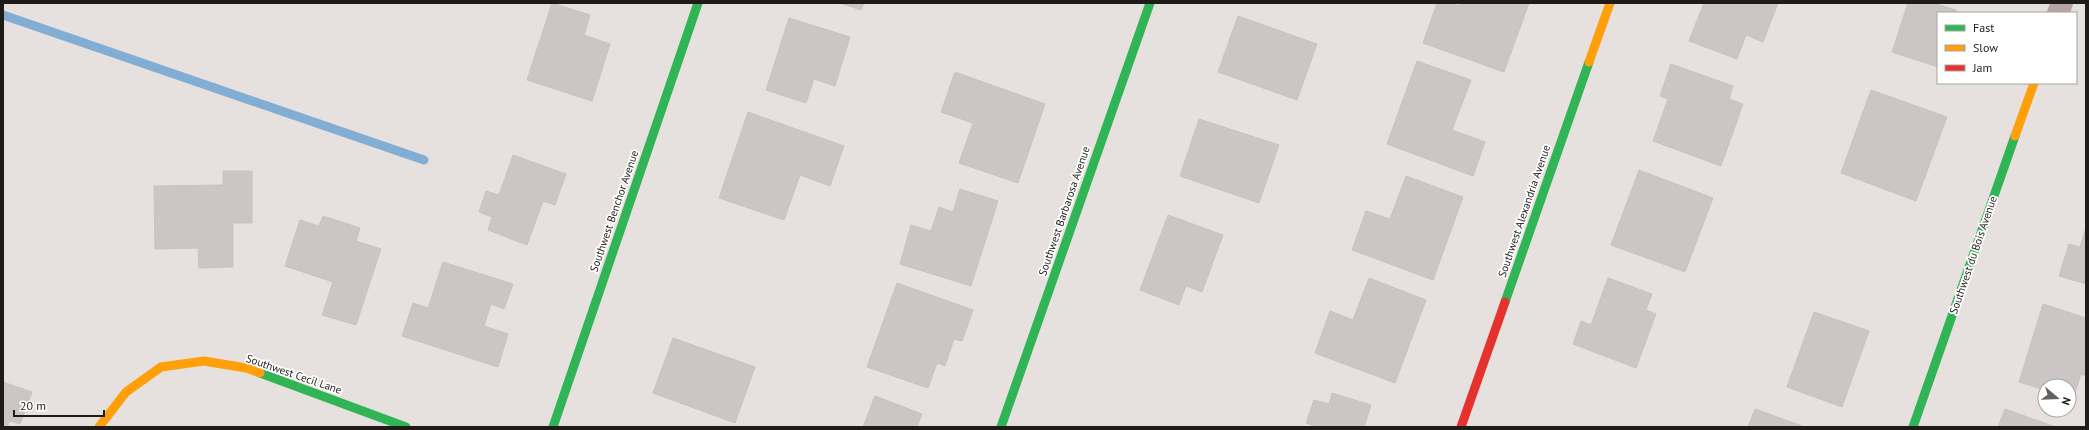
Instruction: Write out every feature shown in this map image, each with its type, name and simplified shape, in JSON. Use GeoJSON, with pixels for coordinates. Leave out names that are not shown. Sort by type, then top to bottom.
{"type":"FeatureCollection","features":[{"type":"Feature","properties":{"kind":"street","name":"Southwest Benchor Avenue"},"geometry":{"type":"LineString","coordinates":[[553,427],[698,3]]}},
{"type":"Feature","properties":{"kind":"street","name":"Southwest Barbarosa Avenue"},"geometry":{"type":"LineString","coordinates":[[1001,427],[1150,3]]}},
{"type":"Feature","properties":{"kind":"street","name":"Southwest Alexandria Avenue"},"geometry":{"type":"LineString","coordinates":[[1461,427],[1610,3]]}},
{"type":"Feature","properties":{"kind":"street","name":"Southwest du Bois Avenue"},"geometry":{"type":"LineString","coordinates":[[1913,427],[2034,84]]}},
{"type":"Feature","properties":{"kind":"street","name":"Southwest Cecil Lane"},"geometry":{"type":"LineString","coordinates":[[99,427],[126,392],[160,367],[204,361],[246,368],[406,427]]}},
{"type":"Feature","properties":{"kind":"building"},"geometry":{"type":"Polygon","coordinates":[[[552,3],[590,15],[584,35],[610,44],[592,101],[527,80],[552,3]]]}},
{"type":"Feature","properties":{"kind":"building"},"geometry":{"type":"Polygon","coordinates":[[[840,3],[864,3],[861,10],[840,3]]]}},
{"type":"Feature","properties":{"kind":"building"},"geometry":{"type":"Polygon","coordinates":[[[1437,3],[1450,3],[1459,6],[1461,3],[1529,3],[1504,72],[1423,43],[1437,3]]]}},
{"type":"Feature","properties":{"kind":"building"},"geometry":{"type":"Polygon","coordinates":[[[1704,3],[1778,3],[1763,42],[1746,35],[1737,59],[1689,41],[1704,3]]]}},
{"type":"Feature","properties":{"kind":"building"},"geometry":{"type":"Polygon","coordinates":[[[1908,3],[1933,3],[1956,10],[1955,12],[1937,12],[1937,67],[1892,52],[1908,3]]]}},
{"type":"Feature","properties":{"kind":"building"},"geometry":{"type":"Polygon","coordinates":[[[1238,16],[1317,44],[1297,100],[1218,72],[1238,16]]]}},
{"type":"Feature","properties":{"kind":"building"},"geometry":{"type":"Polygon","coordinates":[[[789,18],[850,37],[835,86],[814,79],[806,103],[766,90],[789,18]]]}},
{"type":"Feature","properties":{"kind":"building"},"geometry":{"type":"Polygon","coordinates":[[[1417,61],[1471,80],[1452,130],[1485,142],[1473,176],[1387,144],[1417,61]]]}},
{"type":"Feature","properties":{"kind":"building"},"geometry":{"type":"Polygon","coordinates":[[[1671,64],[1733,86],[1729,99],[1743,104],[1721,166],[1653,141],[1668,99],[1660,96],[1671,64]]]}},
{"type":"Feature","properties":{"kind":"building"},"geometry":{"type":"Polygon","coordinates":[[[955,72],[1045,104],[1018,183],[959,163],[973,123],[941,112],[955,72]]]}},
{"type":"Feature","properties":{"kind":"building"},"geometry":{"type":"Polygon","coordinates":[[[1871,90],[1947,117],[1916,201],[1841,173],[1871,90]]]}},
{"type":"Feature","properties":{"kind":"building"},"geometry":{"type":"Polygon","coordinates":[[[748,112],[844,146],[830,186],[800,175],[784,220],[719,198],[748,112]]]}},
{"type":"Feature","properties":{"kind":"building"},"geometry":{"type":"Polygon","coordinates":[[[1199,119],[1279,145],[1259,203],[1180,176],[1199,119]]]}},
{"type":"Feature","properties":{"kind":"building"},"geometry":{"type":"Polygon","coordinates":[[[513,155],[566,174],[555,205],[543,201],[527,245],[488,230],[492,217],[479,212],[486,191],[499,195],[513,155]]]}},
{"type":"Feature","properties":{"kind":"building"},"geometry":{"type":"Polygon","coordinates":[[[1639,170],[1713,198],[1685,272],[1611,245],[1639,170]]]}},
{"type":"Feature","properties":{"kind":"building"},"geometry":{"type":"Polygon","coordinates":[[[223,171],[252,171],[252,223],[233,223],[233,267],[199,268],[198,248],[155,249],[154,186],[223,185],[223,171]]]}},
{"type":"Feature","properties":{"kind":"building"},"geometry":{"type":"Polygon","coordinates":[[[1406,176],[1463,197],[1433,280],[1352,250],[1366,211],[1390,219],[1406,176]]]}},
{"type":"Feature","properties":{"kind":"building"},"geometry":{"type":"Polygon","coordinates":[[[960,189],[998,201],[971,286],[900,264],[911,225],[931,231],[939,207],[953,212],[960,189]]]}},
{"type":"Feature","properties":{"kind":"building"},"geometry":{"type":"Polygon","coordinates":[[[1168,215],[1223,235],[1202,292],[1186,286],[1179,305],[1140,290],[1168,215]]]}},
{"type":"Feature","properties":{"kind":"building"},"geometry":{"type":"Polygon","coordinates":[[[323,216],[360,228],[356,241],[381,249],[356,325],[322,315],[333,282],[285,266],[300,220],[319,226],[323,216]]]}},
{"type":"Feature","properties":{"kind":"building"},"geometry":{"type":"Polygon","coordinates":[[[2086,228],[2086,284],[2059,276],[2069,244],[2080,247],[2086,228]]]}},
{"type":"Feature","properties":{"kind":"building"},"geometry":{"type":"Polygon","coordinates":[[[443,262],[513,284],[504,309],[491,304],[484,326],[508,334],[498,367],[402,336],[413,303],[428,308],[443,262]]]}},
{"type":"Feature","properties":{"kind":"building"},"geometry":{"type":"Polygon","coordinates":[[[1369,278],[1426,300],[1395,383],[1315,353],[1330,311],[1353,320],[1369,278]]]}},
{"type":"Feature","properties":{"kind":"building"},"geometry":{"type":"Polygon","coordinates":[[[1608,278],[1652,294],[1646,310],[1656,314],[1636,368],[1573,344],[1581,321],[1591,325],[1608,278]]]}},
{"type":"Feature","properties":{"kind":"building"},"geometry":{"type":"Polygon","coordinates":[[[897,283],[973,310],[962,341],[954,339],[945,366],[937,363],[928,388],[867,367],[897,283]]]}},
{"type":"Feature","properties":{"kind":"building"},"geometry":{"type":"Polygon","coordinates":[[[2043,304],[2086,318],[2086,376],[2081,374],[2077,386],[2077,378],[2037,378],[2037,388],[2019,382],[2043,304]]]}},
{"type":"Feature","properties":{"kind":"building"},"geometry":{"type":"Polygon","coordinates":[[[1814,312],[1869,331],[1842,407],[1787,387],[1814,312]]]}},
{"type":"Feature","properties":{"kind":"building"},"geometry":{"type":"Polygon","coordinates":[[[673,338],[755,367],[735,423],[653,393],[673,338]]]}},
{"type":"Feature","properties":{"kind":"building"},"geometry":{"type":"Polygon","coordinates":[[[3,382],[32,392],[20,424],[10,421],[7,427],[3,427],[3,382]]]}},
{"type":"Feature","properties":{"kind":"building"},"geometry":{"type":"Polygon","coordinates":[[[1332,393],[1371,405],[1364,427],[1317,427],[1306,423],[1314,400],[1329,404],[1332,393]]]}},
{"type":"Feature","properties":{"kind":"building"},"geometry":{"type":"Polygon","coordinates":[[[875,396],[922,414],[917,427],[863,427],[875,396]]]}},
{"type":"Feature","properties":{"kind":"building"},"geometry":{"type":"Polygon","coordinates":[[[1755,409],[1805,427],[1748,427],[1755,409]]]}},
{"type":"Feature","properties":{"kind":"building"},"geometry":{"type":"Polygon","coordinates":[[[2005,409],[2056,427],[1998,427],[2005,409]]]}},
{"type":"Feature","properties":{"kind":"waterway"},"geometry":{"type":"LineString","coordinates":[[3,15],[424,160]]}},
{"type":"Feature","properties":{"kind":"traffic: fast"},"geometry":{"type":"LineString","coordinates":[[553,427],[698,3]]}},
{"type":"Feature","properties":{"kind":"traffic: fast"},"geometry":{"type":"LineString","coordinates":[[1001,427],[1150,3]]}},
{"type":"Feature","properties":{"kind":"traffic: fast"},"geometry":{"type":"LineString","coordinates":[[1505,302],[1589,62]]}},
{"type":"Feature","properties":{"kind":"traffic: fast"},"geometry":{"type":"LineString","coordinates":[[1913,427],[2015,136]]}},
{"type":"Feature","properties":{"kind":"traffic: fast"},"geometry":{"type":"LineString","coordinates":[[260,373],[406,427]]}},
{"type":"Feature","properties":{"kind":"traffic: slow"},"geometry":{"type":"LineString","coordinates":[[1589,62],[1610,3]]}},
{"type":"Feature","properties":{"kind":"traffic: slow"},"geometry":{"type":"LineString","coordinates":[[2015,136],[2034,84]]}},
{"type":"Feature","properties":{"kind":"traffic: slow"},"geometry":{"type":"LineString","coordinates":[[99,427],[126,392],[161,367],[204,361],[246,368],[260,373]]}},
{"type":"Feature","properties":{"kind":"traffic: jam"},"geometry":{"type":"LineString","coordinates":[[1461,427],[1505,302]]}}]}
